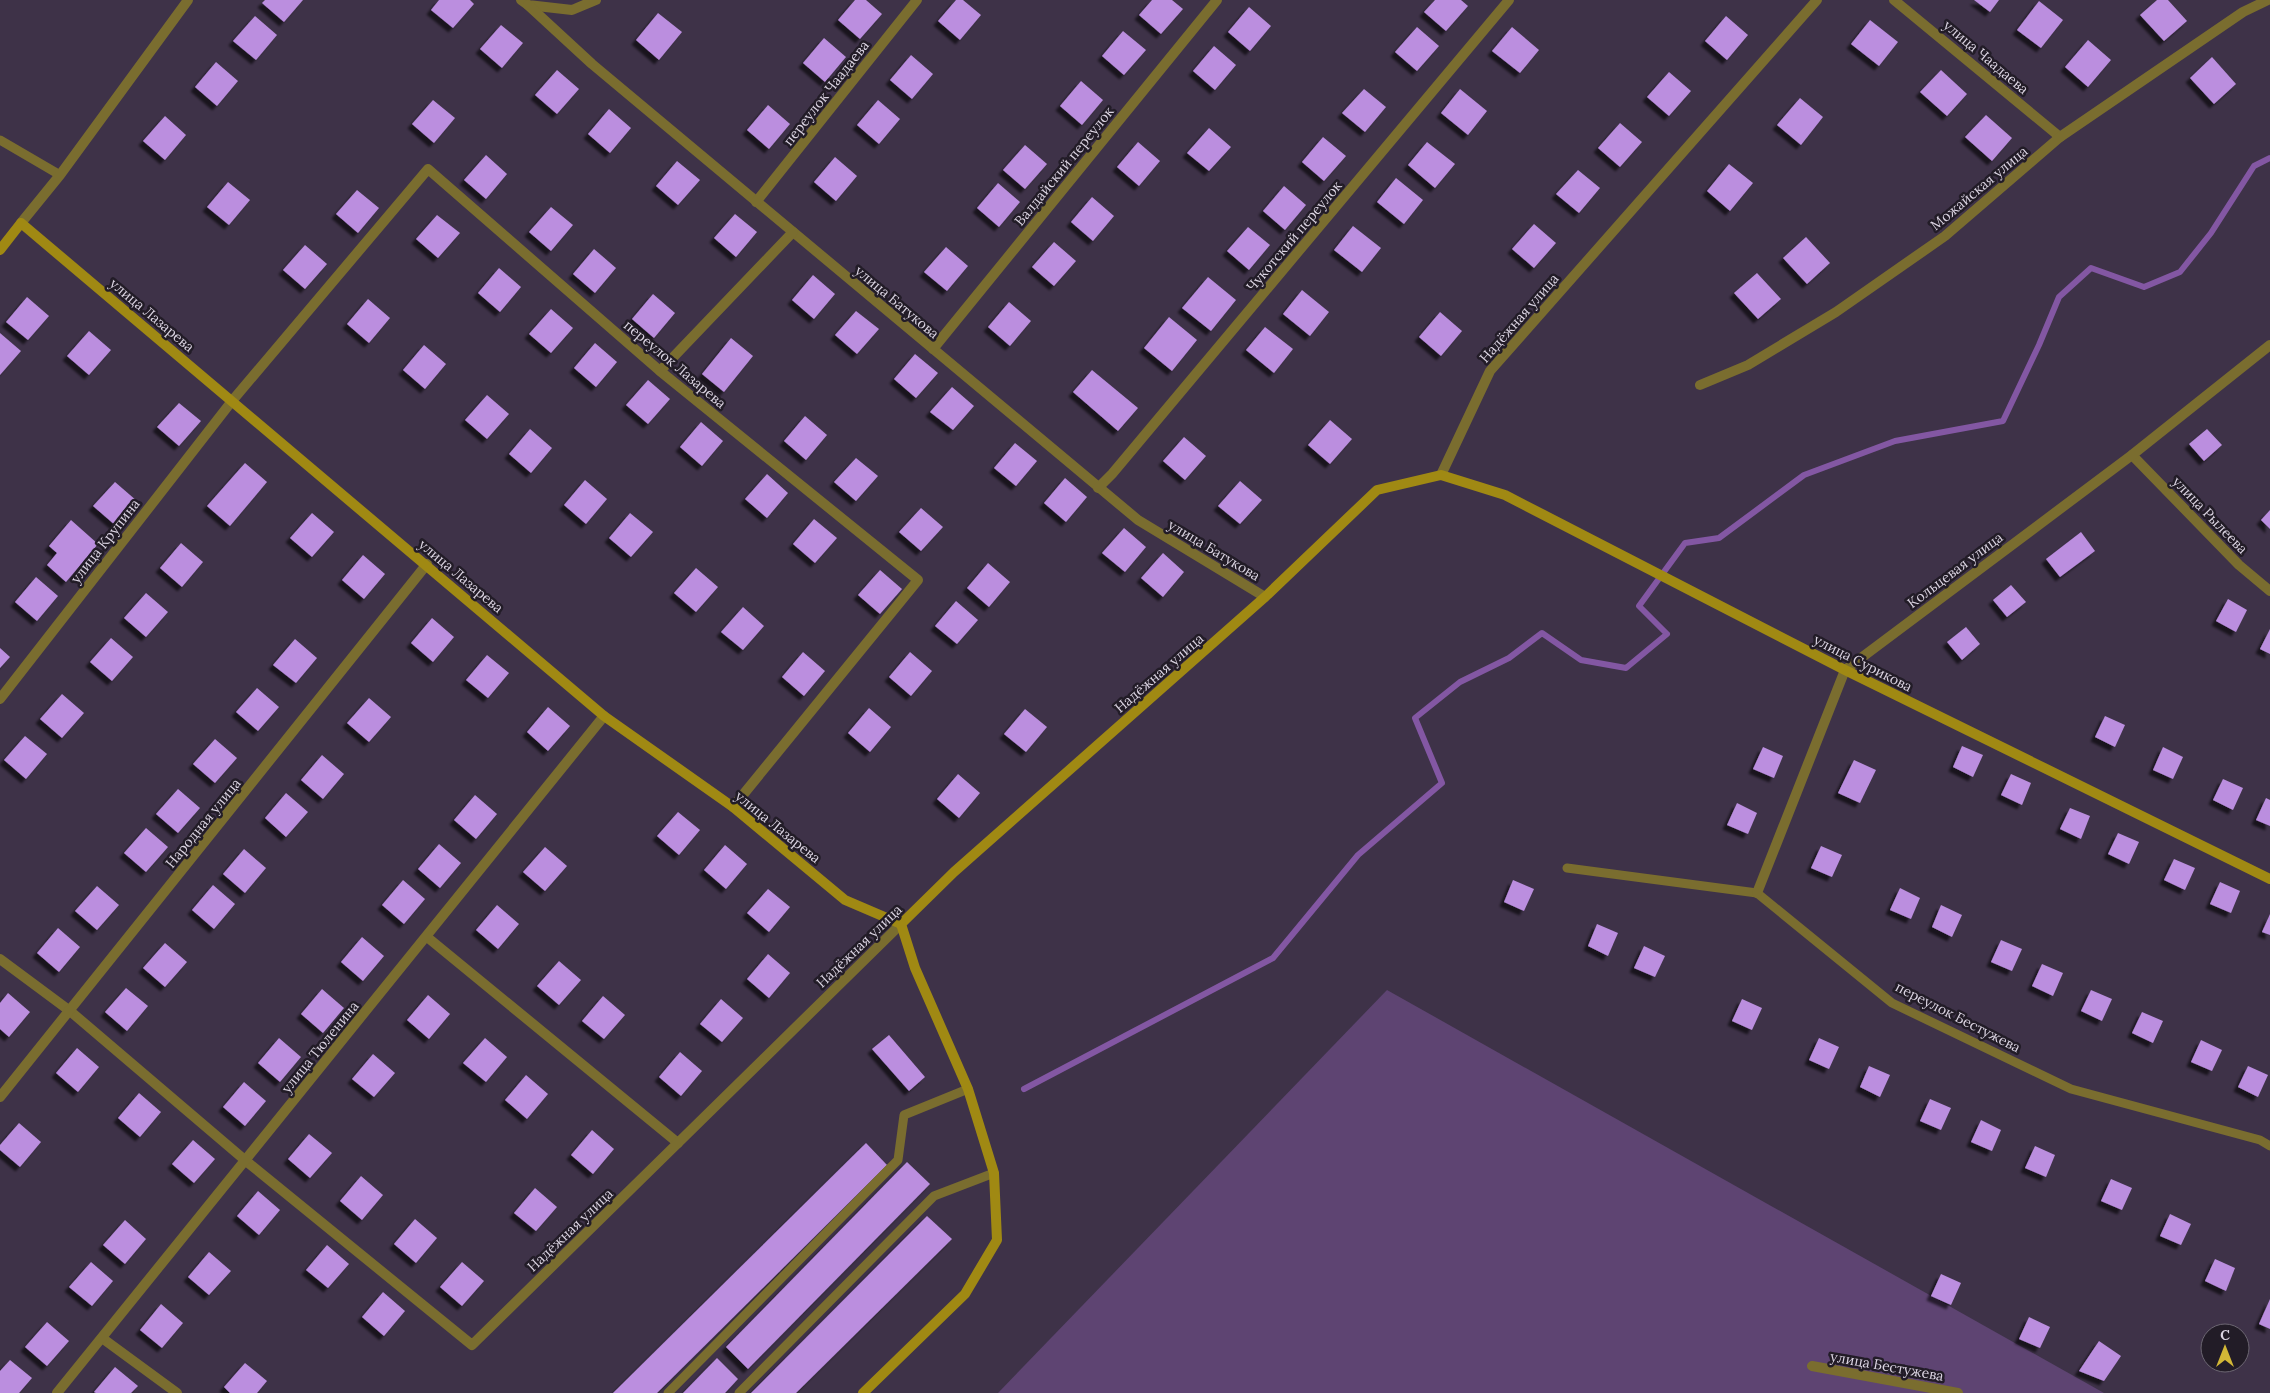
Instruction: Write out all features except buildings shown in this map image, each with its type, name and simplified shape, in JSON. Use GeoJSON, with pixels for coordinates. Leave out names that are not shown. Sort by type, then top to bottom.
{"type":"FeatureCollection","features":[{"type":"Feature","properties":{"kind":"main road"},"geometry":{"type":"LineString","coordinates":[[0,250],[21,223]]}},
{"type":"Feature","properties":{"kind":"main road","name":"улица Лазарева"},"geometry":{"type":"LineString","coordinates":[[21,223],[427,564],[604,716],[733,807],[845,900],[901,924]]}},
{"type":"Feature","properties":{"kind":"main road","name":"улица Сурикова"},"geometry":{"type":"LineString","coordinates":[[1441,475],[1505,495],[1845,670],[2270,880]]}},
{"type":"Feature","properties":{"kind":"main road","name":"Надёжная улица"},"geometry":{"type":"LineString","coordinates":[[901,924],[954,872],[1266,597],[1377,490],[1441,475]]}},
{"type":"Feature","properties":{"kind":"main road"},"geometry":{"type":"LineString","coordinates":[[863,1393],[964,1294],[997,1240],[994,1173],[968,1088],[915,968],[901,924]]}},
{"type":"Feature","properties":{"kind":"street"},"geometry":{"type":"LineString","coordinates":[[21,223],[60,175],[188,0]]}},
{"type":"Feature","properties":{"kind":"street"},"geometry":{"type":"LineString","coordinates":[[524,3],[572,10],[596,0]]}},
{"type":"Feature","properties":{"kind":"street","name":"переулок Чаадаева"},"geometry":{"type":"LineString","coordinates":[[756,202],[917,0]]}},
{"type":"Feature","properties":{"kind":"street","name":"Валдайский переулок"},"geometry":{"type":"LineString","coordinates":[[933,349],[1217,0]]}},
{"type":"Feature","properties":{"kind":"street","name":"Чукотский переулок"},"geometry":{"type":"LineString","coordinates":[[1098,488],[1112,474],[1508,0]]}},
{"type":"Feature","properties":{"kind":"street","name":"Надёжная улица"},"geometry":{"type":"LineString","coordinates":[[1441,475],[1490,371],[1817,0]]}},
{"type":"Feature","properties":{"kind":"street","name":"улица Чаадаева"},"geometry":{"type":"LineString","coordinates":[[1894,0],[2060,137]]}},
{"type":"Feature","properties":{"kind":"street","name":"Можайская улица"},"geometry":{"type":"LineString","coordinates":[[1700,385],[1748,365],[1852,301],[1945,236],[2060,137],[2243,12],[2268,0]]}},
{"type":"Feature","properties":{"kind":"street","name":"улица Батукова"},"geometry":{"type":"LineString","coordinates":[[524,3],[592,64],[1098,488],[1138,520],[1266,597]]}},
{"type":"Feature","properties":{"kind":"street","name":"переулок Лазарева"},"geometry":{"type":"LineString","coordinates":[[232,401],[428,169],[660,371],[918,580],[733,807]]}},
{"type":"Feature","properties":{"kind":"street"},"geometry":{"type":"LineString","coordinates":[[660,371],[793,232]]}},
{"type":"Feature","properties":{"kind":"street","name":"Кольцевая улица"},"geometry":{"type":"LineString","coordinates":[[1845,670],[2132,455],[2270,344]]}},
{"type":"Feature","properties":{"kind":"street","name":"улица Крупина"},"geometry":{"type":"LineString","coordinates":[[0,699],[232,401]]}},
{"type":"Feature","properties":{"kind":"street","name":"улица Рылеева"},"geometry":{"type":"LineString","coordinates":[[2132,455],[2239,566],[2270,591]]}},
{"type":"Feature","properties":{"kind":"street","name":"Народная улица"},"geometry":{"type":"LineString","coordinates":[[0,1097],[427,564]]}},
{"type":"Feature","properties":{"kind":"street"},"geometry":{"type":"LineString","coordinates":[[1757,893],[1845,670]]}},
{"type":"Feature","properties":{"kind":"street","name":"улица Тюленина"},"geometry":{"type":"LineString","coordinates":[[57,1393],[604,716]]}},
{"type":"Feature","properties":{"kind":"street","name":"Надёжная улица"},"geometry":{"type":"LineString","coordinates":[[246,1161],[472,1344],[901,924]]}},
{"type":"Feature","properties":{"kind":"street"},"geometry":{"type":"LineString","coordinates":[[427,937],[678,1142]]}},
{"type":"Feature","properties":{"kind":"street"},"geometry":{"type":"LineString","coordinates":[[0,959],[70,1011],[246,1161]]}},
{"type":"Feature","properties":{"kind":"street"},"geometry":{"type":"LineString","coordinates":[[102,1338],[177,1393]]}},
{"type":"Feature","properties":{"kind":"street","name":"улица Бестужева"},"geometry":{"type":"LineString","coordinates":[[1812,1366],[1958,1393]]}},
{"type":"Feature","properties":{"kind":"lane"},"geometry":{"type":"LineString","coordinates":[[0,140],[60,175]]}},
{"type":"Feature","properties":{"kind":"lane"},"geometry":{"type":"LineString","coordinates":[[1566,868],[1757,893]]}},
{"type":"Feature","properties":{"kind":"lane","name":"переулок Бестужева"},"geometry":{"type":"LineString","coordinates":[[1757,893],[1892,1003],[2071,1089],[2260,1140],[2270,1146]]}},
{"type":"Feature","properties":{"kind":"lane"},"geometry":{"type":"LineString","coordinates":[[668,1393],[898,1160],[904,1115],[968,1088]]}},
{"type":"Feature","properties":{"kind":"lane"},"geometry":{"type":"LineString","coordinates":[[740,1393],[934,1196],[994,1173]]}},
{"type":"Feature","properties":{"kind":"shaded area"},"geometry":{"type":"Polygon","coordinates":[[[1387,990],[2104,1393],[998,1393],[1387,990]]]}},
{"type":"Feature","properties":{"kind":"waterway"},"geometry":{"type":"LineString","coordinates":[[1024,1089],[1273,958],[1358,855],[1442,783],[1415,718],[1460,682],[1509,658],[1542,633],[1581,660],[1626,668],[1667,634],[1639,606],[1685,543],[1719,538],[1804,475],[1895,441],[2003,421],[2039,345],[2059,297],[2091,268],[2144,287],[2180,272],[2211,233],[2254,166],[2270,158]]}}]}
